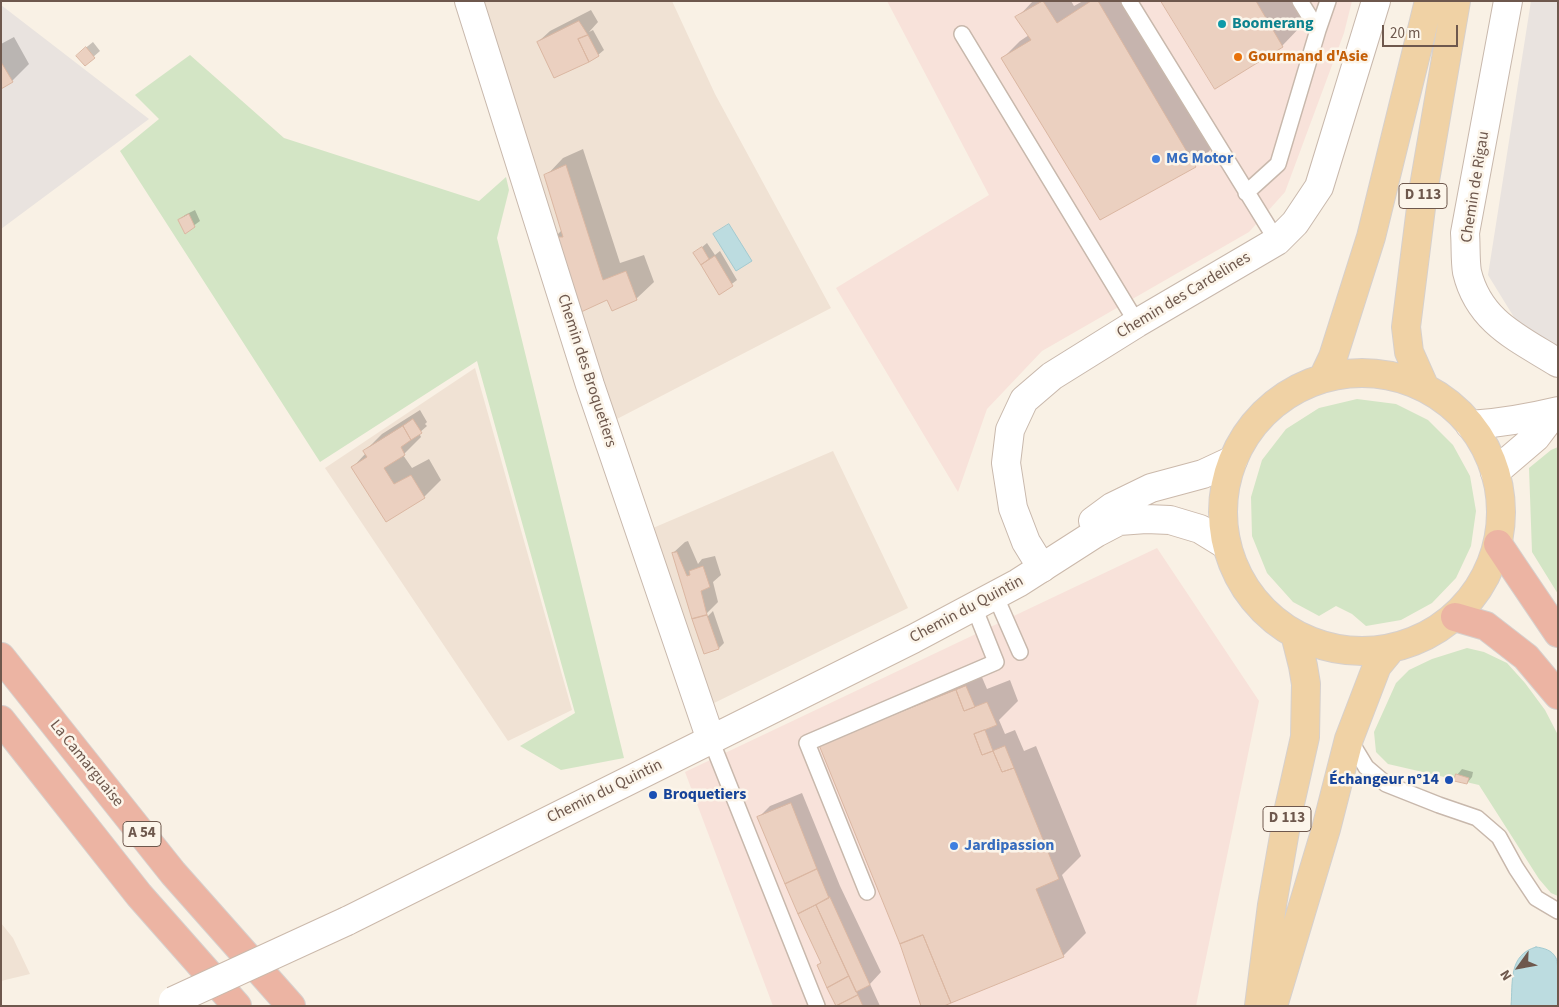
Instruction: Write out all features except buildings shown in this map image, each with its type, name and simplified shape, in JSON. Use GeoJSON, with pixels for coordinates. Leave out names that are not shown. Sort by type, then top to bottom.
{"type":"FeatureCollection","features":[{"type":"Feature","properties":{"kind":"highway"},"geometry":{"type":"LineString","coordinates":[[1498,544],[1558,634]]}},
{"type":"Feature","properties":{"kind":"highway"},"geometry":{"type":"LineString","coordinates":[[1454,617],[1486,626],[1526,656],[1557,695]]}},
{"type":"Feature","properties":{"kind":"highway","name":"La Camarguaise"},"geometry":{"type":"LineString","coordinates":[[1,657],[173,873],[291,1006]]}},
{"type":"Feature","properties":{"kind":"highway","name":"A 54"},"geometry":{"type":"LineString","coordinates":[[1,720],[139,895],[237,1006]]}},
{"type":"Feature","properties":{"kind":"main road","name":"D 113"},"geometry":{"type":"LineString","coordinates":[[1323,378],[1333,357],[1371,237],[1428,1]]}},
{"type":"Feature","properties":{"kind":"main road","name":"D 113"},"geometry":{"type":"LineString","coordinates":[[1425,388],[1409,352],[1406,327],[1423,192],[1456,1]]}},
{"type":"Feature","properties":{"kind":"main road"},"geometry":{"type":"LineString","coordinates":[[1357,372],[1392,376],[1425,388],[1450,404],[1470,425],[1486,447],[1496,472],[1501,495],[1502,520],[1495,554],[1479,588],[1454,617],[1436,631],[1421,639],[1391,649],[1362,652],[1332,649],[1312,643],[1271,618],[1251,597],[1236,572],[1226,545],[1222,516],[1225,488],[1232,460],[1247,432],[1268,408],[1294,390],[1323,378],[1357,372]]}},
{"type":"Feature","properties":{"kind":"main road","name":"D 113"},"geometry":{"type":"LineString","coordinates":[[1259,1006],[1272,906],[1289,808],[1305,737],[1306,684],[1295,634]]}},
{"type":"Feature","properties":{"kind":"main road","name":"D 113"},"geometry":{"type":"LineString","coordinates":[[1273,1006],[1326,829],[1349,739],[1377,666],[1391,649]]}},
{"type":"Feature","properties":{"kind":"street","name":"Chemin des Broquetiers"},"geometry":{"type":"LineString","coordinates":[[468,1],[590,384],[711,740]]}},
{"type":"Feature","properties":{"kind":"street","name":"Chemin des Cardelines"},"geometry":{"type":"LineString","coordinates":[[1042,568],[1026,542],[1013,508],[1006,463],[1010,430],[1024,400],[1052,376],[1137,323],[1276,242],[1295,223],[1319,187],[1376,1]]}},
{"type":"Feature","properties":{"kind":"street","name":"Chemin de Rigau"},"geometry":{"type":"LineString","coordinates":[[1508,1],[1465,233],[1467,271],[1479,303],[1500,327],[1558,363]]}},
{"type":"Feature","properties":{"kind":"street"},"geometry":{"type":"LineString","coordinates":[[1470,425],[1492,424],[1556,412]]}},
{"type":"Feature","properties":{"kind":"street"},"geometry":{"type":"LineString","coordinates":[[1496,472],[1536,437],[1556,412]]}},
{"type":"Feature","properties":{"kind":"street","name":"Chemin du Quintin"},"geometry":{"type":"LineString","coordinates":[[1042,568],[1061,546],[1112,507],[1150,488],[1203,474],[1232,460]]}},
{"type":"Feature","properties":{"kind":"street","name":"Chemin du Quintin"},"geometry":{"type":"LineString","coordinates":[[168,1004],[347,920],[913,639],[985,601],[1119,521],[1170,520],[1200,529],[1226,545]]}},
{"type":"Feature","properties":{"kind":"lane"},"geometry":{"type":"LineString","coordinates":[[1128,1],[1276,242]]}},
{"type":"Feature","properties":{"kind":"lane"},"geometry":{"type":"LineString","coordinates":[[1300,1],[1318,30]]}},
{"type":"Feature","properties":{"kind":"lane"},"geometry":{"type":"LineString","coordinates":[[1246,193],[1278,164],[1328,1]]}},
{"type":"Feature","properties":{"kind":"lane"},"geometry":{"type":"LineString","coordinates":[[962,34],[1137,323]]}},
{"type":"Feature","properties":{"kind":"lane"},"geometry":{"type":"LineString","coordinates":[[985,601],[1020,652]]}},
{"type":"Feature","properties":{"kind":"lane"},"geometry":{"type":"LineString","coordinates":[[867,892],[807,743],[996,662],[985,601]]}},
{"type":"Feature","properties":{"kind":"lane"},"geometry":{"type":"LineString","coordinates":[[1349,739],[1366,767],[1386,784],[1477,818],[1499,837],[1516,868],[1536,898],[1558,911]]}},
{"type":"Feature","properties":{"kind":"lane"},"geometry":{"type":"LineString","coordinates":[[711,740],[817,1006]]}},
{"type":"Feature","properties":{"kind":"shaded area"},"geometry":{"type":"Polygon","coordinates":[[[475,1],[672,1],[715,94],[831,308],[615,420],[475,1]]]}},
{"type":"Feature","properties":{"kind":"shaded area"},"geometry":{"type":"Polygon","coordinates":[[[887,1],[1352,1],[1344,33],[1285,192],[1249,232],[1042,351],[987,409],[958,492],[836,288],[989,195],[887,1]]]}},
{"type":"Feature","properties":{"kind":"shaded area"},"geometry":{"type":"Polygon","coordinates":[[[1531,1],[1558,1],[1558,347],[1520,327],[1488,275],[1531,1]]]}},
{"type":"Feature","properties":{"kind":"shaded area"},"geometry":{"type":"Polygon","coordinates":[[[1,5],[149,119],[1,229],[1,5]]]}},
{"type":"Feature","properties":{"kind":"shaded area"},"geometry":{"type":"Polygon","coordinates":[[[475,368],[572,710],[508,741],[325,468],[475,368]]]}},
{"type":"Feature","properties":{"kind":"shaded area"},"geometry":{"type":"Polygon","coordinates":[[[833,451],[908,608],[710,705],[646,531],[833,451]]]}},
{"type":"Feature","properties":{"kind":"shaded area"},"geometry":{"type":"Polygon","coordinates":[[[1157,548],[1259,701],[1196,1006],[773,1006],[685,772],[1157,548]]]}},
{"type":"Feature","properties":{"kind":"shaded area"},"geometry":{"type":"Polygon","coordinates":[[[1,923],[13,938],[30,974],[1,981],[1,923]]]}},
{"type":"Feature","properties":{"kind":"green space"},"geometry":{"type":"Polygon","coordinates":[[[190,55],[284,138],[479,201],[506,177],[509,190],[497,238],[624,758],[561,770],[520,746],[575,713],[477,361],[320,462],[120,151],[159,119],[135,95],[190,55]]]}},
{"type":"Feature","properties":{"kind":"green space"},"geometry":{"type":"Polygon","coordinates":[[[1357,399],[1396,404],[1428,420],[1453,445],[1470,476],[1476,511],[1471,546],[1456,578],[1432,603],[1401,620],[1366,626],[1352,614],[1336,606],[1319,616],[1293,602],[1267,573],[1252,536],[1251,497],[1262,460],[1286,429],[1319,408],[1357,399]]]}},
{"type":"Feature","properties":{"kind":"green space"},"geometry":{"type":"Polygon","coordinates":[[[1558,447],[1558,594],[1532,552],[1529,468],[1551,450],[1558,447]]]}},
{"type":"Feature","properties":{"kind":"green space"},"geometry":{"type":"Polygon","coordinates":[[[1467,648],[1484,652],[1507,663],[1545,710],[1558,735],[1558,896],[1551,893],[1539,879],[1479,785],[1388,764],[1376,752],[1374,732],[1396,683],[1409,670],[1432,659],[1467,648]]]}},
{"type":"Feature","properties":{"kind":"water"},"geometry":{"type":"Polygon","coordinates":[[[729,224],[752,261],[736,271],[713,234],[729,224]]]}},
{"type":"Feature","properties":{"kind":"water"},"geometry":{"type":"Polygon","coordinates":[[[1536,947],[1548,950],[1556,958],[1558,1006],[1511,1006],[1512,979],[1516,963],[1527,951],[1536,947]]]}},
{"type":"Feature","properties":{"kind":"place","name":"Boomerang"},"geometry":{"type":"Point","coordinates":[1222,24]}},
{"type":"Feature","properties":{"kind":"place","name":"Gourmand d'Asie"},"geometry":{"type":"Point","coordinates":[1238,57]}},
{"type":"Feature","properties":{"kind":"place","name":"MG Motor"},"geometry":{"type":"Point","coordinates":[1156,159]}},
{"type":"Feature","properties":{"kind":"place","name":"Échangeur n°14"},"geometry":{"type":"Point","coordinates":[1449,780]}},
{"type":"Feature","properties":{"kind":"place","name":"Broquetiers"},"geometry":{"type":"Point","coordinates":[653,795]}},
{"type":"Feature","properties":{"kind":"place","name":"Jardipassion"},"geometry":{"type":"Point","coordinates":[954,846]}}]}
